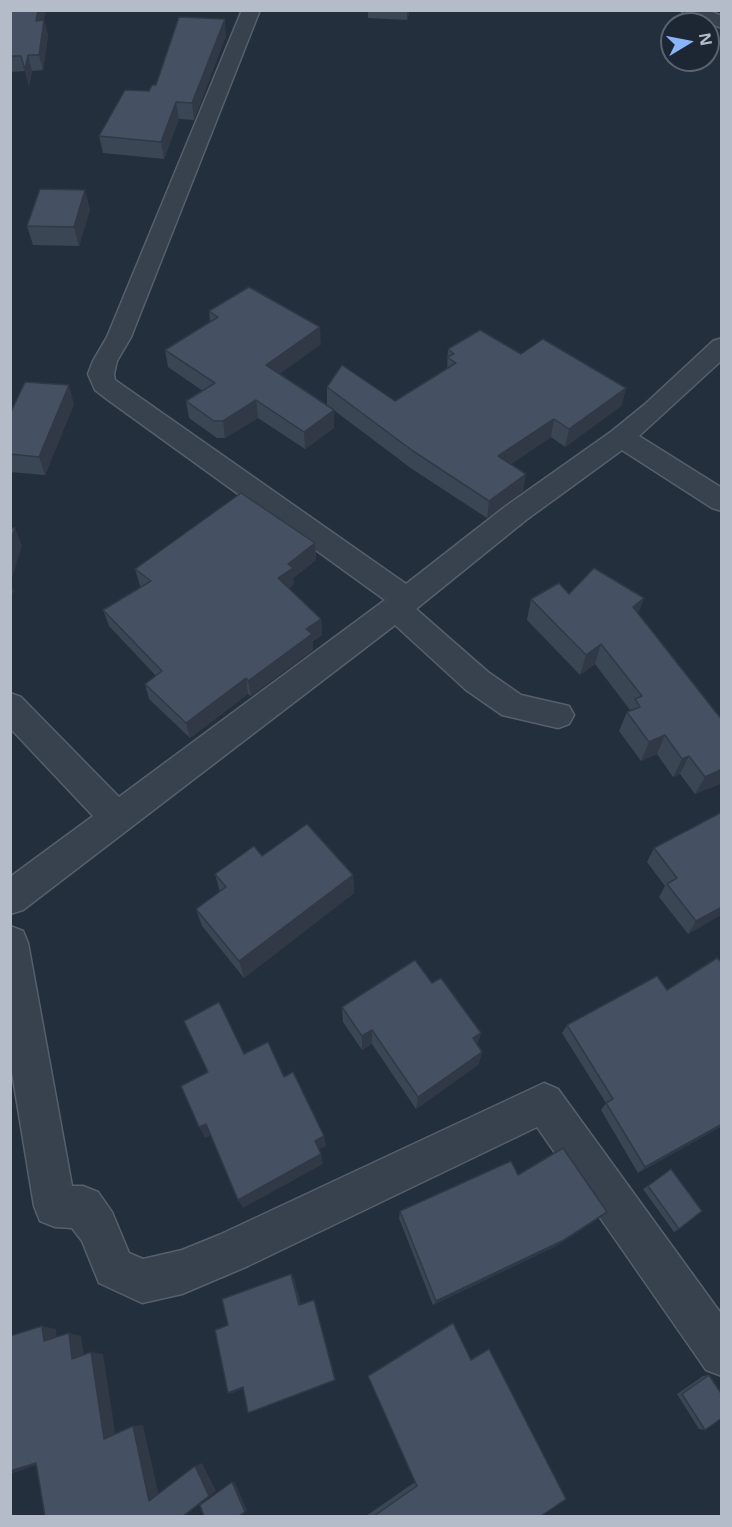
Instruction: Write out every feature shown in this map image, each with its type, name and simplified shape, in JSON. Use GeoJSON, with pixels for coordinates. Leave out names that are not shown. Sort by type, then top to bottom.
{"type":"FeatureCollection","features":[{"type":"Feature","properties":{"kind":"street"},"geometry":{"type":"LineString","coordinates":[[251,10],[119,338],[105,361],[101,374],[104,384],[401,604],[477,681],[513,706],[558,715]]}},
{"type":"Feature","properties":{"kind":"street"},"geometry":{"type":"LineString","coordinates":[[690,10],[722,23]]}},
{"type":"Feature","properties":{"kind":"street"},"geometry":{"type":"LineString","coordinates":[[10,898],[401,604],[516,513],[621,437],[653,411],[722,346]]}},
{"type":"Feature","properties":{"kind":"street"},"geometry":{"type":"LineString","coordinates":[[621,437],[722,501]]}},
{"type":"Feature","properties":{"kind":"street"},"geometry":{"type":"LineString","coordinates":[[10,706],[117,818]]}},
{"type":"Feature","properties":{"kind":"street"},"geometry":{"type":"LineString","coordinates":[[10,944],[55,1206],[83,1207],[97,1227],[114,1268],[142,1281],[182,1272],[232,1251],[544,1103],[722,1354]]}},
{"type":"Feature","properties":{"kind":"building"},"geometry":{"type":"Polygon","coordinates":[[[10,10],[38,10],[36,21],[44,20],[39,55],[28,55],[25,70],[21,56],[10,56],[10,10]]]}},
{"type":"Feature","properties":{"kind":"building"},"geometry":{"type":"Polygon","coordinates":[[[179,17],[225,19],[192,103],[176,102],[161,142],[99,136],[125,90],[149,91],[152,85],[156,85],[179,17]]]}},
{"type":"Feature","properties":{"kind":"building"},"geometry":{"type":"Polygon","coordinates":[[[40,189],[85,190],[74,227],[27,226],[40,189]]]}},
{"type":"Feature","properties":{"kind":"building"},"geometry":{"type":"Polygon","coordinates":[[[249,287],[320,327],[266,365],[334,410],[304,432],[256,400],[223,421],[214,421],[186,401],[215,383],[165,350],[218,317],[209,311],[249,287]]]}},
{"type":"Feature","properties":{"kind":"building"},"geometry":{"type":"Polygon","coordinates":[[[480,330],[521,354],[543,339],[626,388],[569,429],[554,419],[498,456],[526,474],[489,501],[413,451],[327,387],[342,365],[395,401],[456,363],[447,357],[454,354],[448,349],[480,330]]]}},
{"type":"Feature","properties":{"kind":"building"},"geometry":{"type":"Polygon","coordinates":[[[25,382],[69,385],[39,457],[10,454],[10,414],[25,382]]]}},
{"type":"Feature","properties":{"kind":"building"},"geometry":{"type":"Polygon","coordinates":[[[241,493],[315,543],[288,564],[293,568],[278,578],[321,619],[306,629],[312,634],[248,681],[246,678],[186,723],[145,684],[162,671],[103,610],[151,581],[135,569],[241,493]]]}},
{"type":"Feature","properties":{"kind":"building"},"geometry":{"type":"Polygon","coordinates":[[[10,528],[15,528],[10,543],[10,528]]]}},
{"type":"Feature","properties":{"kind":"building"},"geometry":{"type":"Polygon","coordinates":[[[594,568],[644,598],[633,607],[722,720],[722,769],[705,777],[689,756],[682,759],[665,735],[649,742],[627,712],[640,707],[635,699],[642,696],[601,644],[586,655],[531,599],[559,583],[569,594],[594,568]]]}},
{"type":"Feature","properties":{"kind":"building"},"geometry":{"type":"Polygon","coordinates":[[[722,812],[722,907],[696,921],[667,884],[677,878],[654,848],[722,812]]]}},
{"type":"Feature","properties":{"kind":"building"},"geometry":{"type":"Polygon","coordinates":[[[307,824],[353,875],[239,961],[196,909],[226,887],[215,874],[254,846],[262,856],[307,824]]]}},
{"type":"Feature","properties":{"kind":"building"},"geometry":{"type":"Polygon","coordinates":[[[717,958],[722,963],[722,1124],[645,1167],[606,1103],[613,1099],[567,1025],[657,976],[667,990],[717,958]]]}},
{"type":"Feature","properties":{"kind":"building"},"geometry":{"type":"Polygon","coordinates":[[[415,960],[432,983],[441,978],[481,1033],[473,1038],[482,1052],[418,1097],[372,1030],[362,1036],[342,1007],[415,960]]]}},
{"type":"Feature","properties":{"kind":"building"},"geometry":{"type":"Polygon","coordinates":[[[219,1002],[244,1054],[268,1042],[284,1077],[293,1072],[324,1136],[315,1141],[321,1154],[238,1200],[206,1124],[199,1127],[181,1086],[208,1072],[184,1021],[219,1002]]]}},
{"type":"Feature","properties":{"kind":"building"},"geometry":{"type":"Polygon","coordinates":[[[563,1148],[607,1212],[564,1240],[436,1301],[400,1211],[511,1161],[518,1175],[563,1148]]]}},
{"type":"Feature","properties":{"kind":"building"},"geometry":{"type":"Polygon","coordinates":[[[671,1169],[702,1211],[679,1229],[648,1186],[671,1169]]]}},
{"type":"Feature","properties":{"kind":"building"},"geometry":{"type":"Polygon","coordinates":[[[291,1274],[299,1305],[314,1300],[335,1380],[248,1413],[243,1387],[228,1393],[215,1330],[228,1325],[222,1299],[291,1274]]]}},
{"type":"Feature","properties":{"kind":"building"},"geometry":{"type":"Polygon","coordinates":[[[453,1323],[471,1360],[489,1349],[566,1499],[541,1516],[374,1516],[417,1486],[368,1376],[453,1323]]]}},
{"type":"Feature","properties":{"kind":"building"},"geometry":{"type":"Polygon","coordinates":[[[42,1326],[44,1341],[69,1333],[72,1359],[91,1352],[104,1439],[133,1426],[149,1501],[195,1466],[209,1496],[183,1516],[45,1516],[36,1463],[10,1471],[10,1336],[42,1326]]]}},
{"type":"Feature","properties":{"kind":"building"},"geometry":{"type":"Polygon","coordinates":[[[709,1375],[722,1395],[722,1418],[705,1430],[682,1394],[709,1375]]]}},
{"type":"Feature","properties":{"kind":"building"},"geometry":{"type":"Polygon","coordinates":[[[232,1482],[245,1512],[239,1516],[204,1516],[200,1505],[232,1482]]]}}]}
